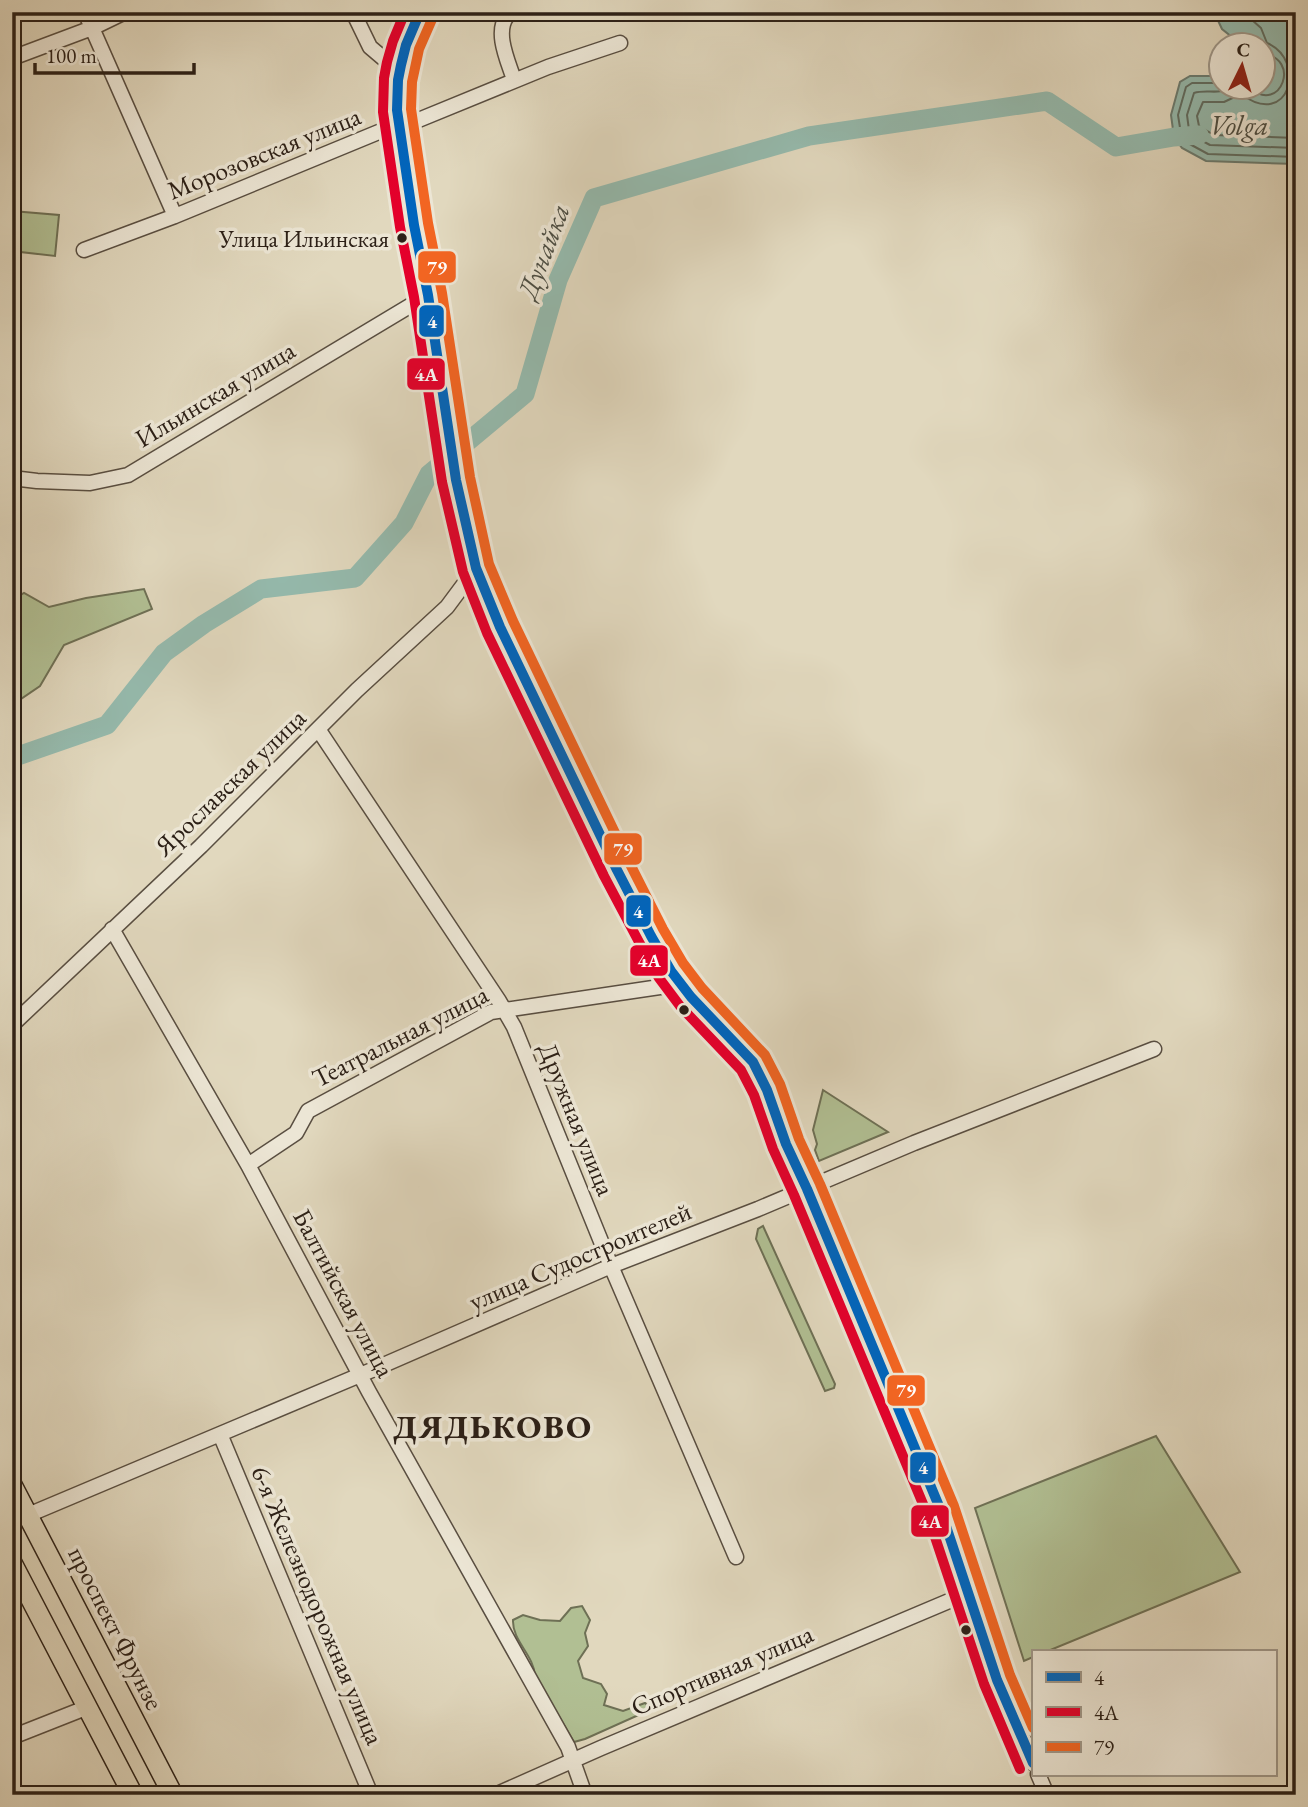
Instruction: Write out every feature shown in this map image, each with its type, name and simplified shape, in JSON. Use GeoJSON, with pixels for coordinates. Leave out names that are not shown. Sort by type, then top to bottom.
{"type":"FeatureCollection","features":[{"type":"Feature","properties":{"kind":"main road","name":"проспект Фрунзе"},"geometry":{"type":"LineString","coordinates":[[12,1485],[173,1795]]}},
{"type":"Feature","properties":{"kind":"main road"},"geometry":{"type":"LineString","coordinates":[[12,1563],[133,1795]]}},
{"type":"Feature","properties":{"kind":"street"},"geometry":{"type":"LineString","coordinates":[[85,12],[175,216]]}},
{"type":"Feature","properties":{"kind":"street"},"geometry":{"type":"LineString","coordinates":[[12,58],[92,28],[125,12]]}},
{"type":"Feature","properties":{"kind":"street"},"geometry":{"type":"LineString","coordinates":[[353,12],[370,47],[390,64],[401,65]]}},
{"type":"Feature","properties":{"kind":"street"},"geometry":{"type":"LineString","coordinates":[[419,12],[401,65],[397,94],[399,126],[456,480],[476,568],[500,627],[626,888],[663,957],[694,1001],[753,1062],[767,1090],[786,1144],[941,1511],[997,1680],[1032,1761]]}},
{"type":"Feature","properties":{"kind":"street"},"geometry":{"type":"LineString","coordinates":[[507,16],[503,20],[503,42],[514,80]]}},
{"type":"Feature","properties":{"kind":"street","name":"Морозовская улица"},"geometry":{"type":"LineString","coordinates":[[84,250],[514,80],[620,43]]}},
{"type":"Feature","properties":{"kind":"street","name":"Ильинская улица"},"geometry":{"type":"LineString","coordinates":[[12,478],[90,483],[128,475],[428,295]]}},
{"type":"Feature","properties":{"kind":"street","name":"Ярославская улица"},"geometry":{"type":"LineString","coordinates":[[12,1025],[201,846],[357,690],[447,607],[476,568]]}},
{"type":"Feature","properties":{"kind":"street","name":"Дружная улица"},"geometry":{"type":"LineString","coordinates":[[318,729],[514,1027],[611,1266],[736,1557]]}},
{"type":"Feature","properties":{"kind":"street","name":"Балтийская улица"},"geometry":{"type":"LineString","coordinates":[[112,929],[248,1165],[360,1375],[568,1747],[586,1795]]}},
{"type":"Feature","properties":{"kind":"street","name":"Театральная улица"},"geometry":{"type":"LineString","coordinates":[[248,1165],[296,1133],[308,1111],[491,1012],[680,984]]}},
{"type":"Feature","properties":{"kind":"street","name":"улица Судостроителей"},"geometry":{"type":"LineString","coordinates":[[28,1515],[611,1266],[1154,1049]]}},
{"type":"Feature","properties":{"kind":"street","name":"6-я Железнодорожная улица"},"geometry":{"type":"LineString","coordinates":[[220,1434],[371,1795]]}},
{"type":"Feature","properties":{"kind":"street","name":"Спортивная улица"},"geometry":{"type":"LineString","coordinates":[[495,1795],[968,1593]]}},
{"type":"Feature","properties":{"kind":"street"},"geometry":{"type":"LineString","coordinates":[[12,1737],[88,1707]]}},
{"type":"Feature","properties":{"kind":"street"},"geometry":{"type":"LineString","coordinates":[[1039,1776],[1047,1795]]}},
{"type":"Feature","properties":{"kind":"green space"},"geometry":{"type":"Polygon","coordinates":[[[12,211],[59,215],[55,256],[12,251],[12,211]]]}},
{"type":"Feature","properties":{"kind":"green space"},"geometry":{"type":"Polygon","coordinates":[[[144,589],[152,609],[64,645],[40,686],[12,705],[12,600],[24,593],[49,607],[144,589]]]}},
{"type":"Feature","properties":{"kind":"green space"},"geometry":{"type":"Polygon","coordinates":[[[823,1090],[888,1132],[819,1161],[813,1130],[823,1090]]]}},
{"type":"Feature","properties":{"kind":"green space"},"geometry":{"type":"Polygon","coordinates":[[[763,1226],[835,1384],[834,1388],[825,1391],[756,1239],[758,1229],[763,1226]]]}},
{"type":"Feature","properties":{"kind":"green space"},"geometry":{"type":"Polygon","coordinates":[[[1156,1436],[1240,1572],[1050,1650],[1032,1650],[1032,1657],[1024,1661],[975,1508],[1156,1436]]]}},
{"type":"Feature","properties":{"kind":"green space"},"geometry":{"type":"Polygon","coordinates":[[[582,1606],[590,1620],[585,1633],[588,1646],[578,1661],[583,1678],[601,1684],[607,1694],[604,1705],[623,1711],[645,1703],[652,1709],[574,1742],[535,1676],[531,1661],[516,1635],[513,1620],[523,1615],[540,1620],[560,1621],[571,1608],[582,1606]]]}},
{"type":"Feature","properties":{"kind":"water","name":"Volga"},"geometry":{"type":"Polygon","coordinates":[[[1214,12],[1296,12],[1296,164],[1206,161],[1182,148],[1174,137],[1171,115],[1180,82],[1190,76],[1206,76],[1206,102],[1276,102],[1276,32],[1226,32],[1214,12]]]}},
{"type":"Feature","properties":{"kind":"waterway","name":"Дунайка"},"geometry":{"type":"LineString","coordinates":[[12,758],[107,725],[164,653],[204,624],[261,589],[355,578],[404,523],[429,474],[525,394],[558,280],[594,198],[809,136],[1047,101],[1116,147],[1199,135]]}},
{"type":"Feature","properties":{"kind":"transit line","name":"4А"},"geometry":{"type":"LineString","coordinates":[[405,12],[387,62],[383,112],[442,482],[463,572],[487,633],[604,876],[659,978],[680,1006],[741,1070],[754,1095],[773,1149],[928,1516],[984,1684],[1020,1769]]}},
{"type":"Feature","properties":{"kind":"transit line","name":"4"},"geometry":{"type":"LineString","coordinates":[[420,12],[401,65],[397,110],[456,480],[476,568],[500,627],[651,936],[671,971],[691,997],[753,1062],[767,1090],[786,1144],[941,1511],[997,1680],[1032,1761]]}},
{"type":"Feature","properties":{"kind":"transit line","name":"79"},"geometry":{"type":"LineString","coordinates":[[433,17],[419,49],[412,82],[411,109],[470,477],[489,564],[513,621],[663,929],[702,988],[765,1055],[780,1084],[799,1139],[954,1506],[1010,1675],[1032,1726]]}},
{"type":"Feature","properties":{"kind":"place","name":"Улица Ильинская"},"geometry":{"type":"Point","coordinates":[402,238]}},
{"type":"Feature","properties":{"kind":"district","name":"ДЯДЬКОВО"},"geometry":{"type":"Point","coordinates":[493,1426]}}]}
